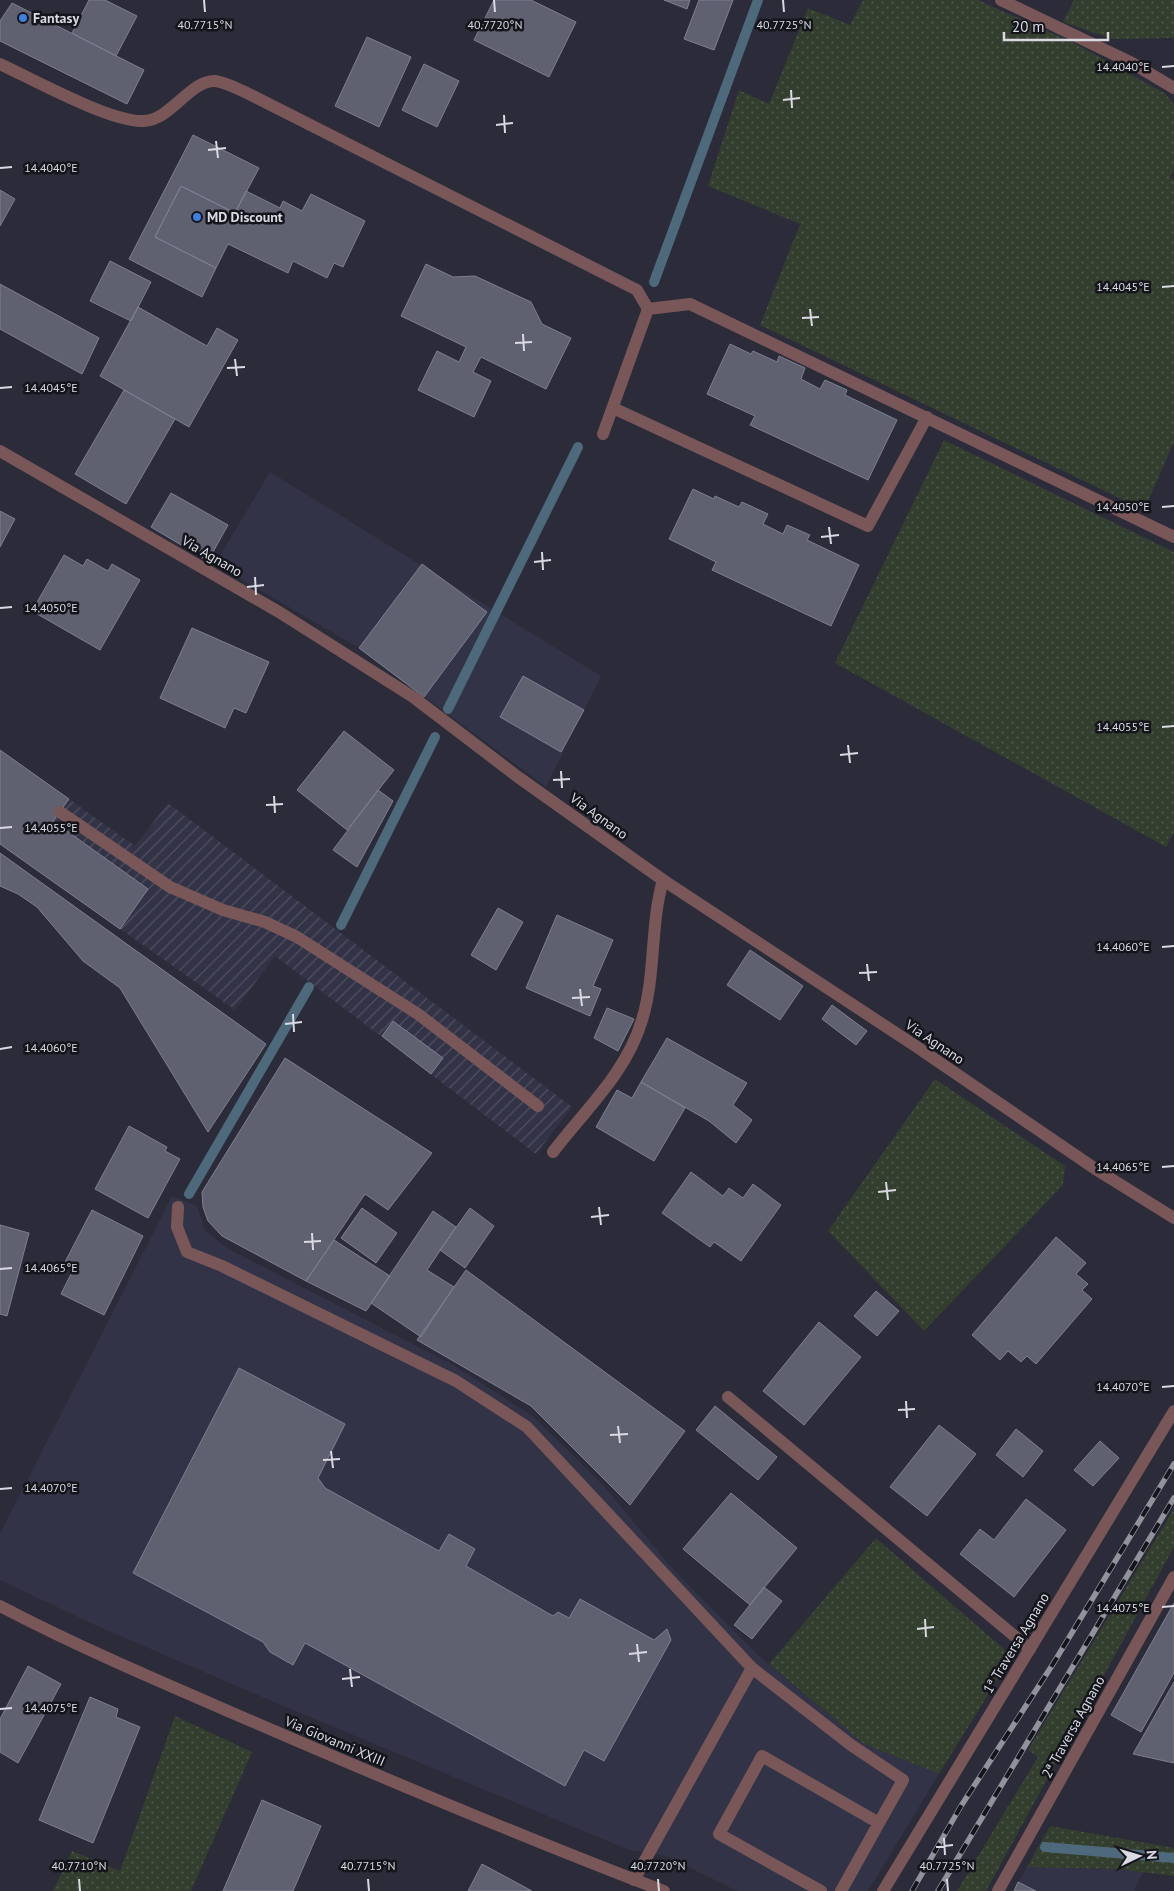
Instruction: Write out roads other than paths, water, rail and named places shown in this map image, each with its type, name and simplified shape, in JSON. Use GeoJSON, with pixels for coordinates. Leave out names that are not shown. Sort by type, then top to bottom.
{"type":"FeatureCollection","features":[{"type":"Feature","properties":{"kind":"street"},"geometry":{"type":"LineString","coordinates":[[1001,0],[1132,62],[1174,88]]}},
{"type":"Feature","properties":{"kind":"street"},"geometry":{"type":"LineString","coordinates":[[0,64],[122,120],[146,122],[174,108],[196,87],[215,81],[248,93],[637,290],[648,309],[603,434]]}},
{"type":"Feature","properties":{"kind":"street"},"geometry":{"type":"LineString","coordinates":[[648,309],[690,304],[1174,537]]}},
{"type":"Feature","properties":{"kind":"street"},"geometry":{"type":"LineString","coordinates":[[613,408],[868,526],[927,417]]}},
{"type":"Feature","properties":{"kind":"street","name":"Via Agnano"},"geometry":{"type":"LineString","coordinates":[[0,451],[279,612],[413,697],[662,880],[914,1045],[1097,1170],[1174,1218]]}},
{"type":"Feature","properties":{"kind":"street"},"geometry":{"type":"LineString","coordinates":[[60,812],[170,887],[223,910],[265,922],[297,937],[418,1014],[538,1106]]}},
{"type":"Feature","properties":{"kind":"street"},"geometry":{"type":"LineString","coordinates":[[553,1152],[610,1081],[632,1048],[643,1018],[657,901],[662,880]]}},
{"type":"Feature","properties":{"kind":"street"},"geometry":{"type":"LineString","coordinates":[[178,1207],[177,1227],[187,1252],[222,1266],[456,1382],[528,1427],[752,1668],[851,1745],[903,1780],[841,1891]]}},
{"type":"Feature","properties":{"kind":"street"},"geometry":{"type":"LineString","coordinates":[[728,1397],[1030,1649]]}},
{"type":"Feature","properties":{"kind":"street","name":"1ª Traversa Agnano"},"geometry":{"type":"LineString","coordinates":[[883,1891],[1174,1410]]}},
{"type":"Feature","properties":{"kind":"street","name":"2ª Traversa Agnano"},"geometry":{"type":"LineString","coordinates":[[998,1891],[1174,1577]]}},
{"type":"Feature","properties":{"kind":"street","name":"Via Giovanni XXIII"},"geometry":{"type":"LineString","coordinates":[[0,1606],[117,1663],[374,1774],[556,1850],[664,1891]]}},
{"type":"Feature","properties":{"kind":"street"},"geometry":{"type":"LineString","coordinates":[[634,1880],[752,1668]]}},
{"type":"Feature","properties":{"kind":"street"},"geometry":{"type":"LineString","coordinates":[[821,1891],[719,1834],[762,1756],[879,1823]]}},
{"type":"Feature","properties":{"kind":"waterway"},"geometry":{"type":"LineString","coordinates":[[654,282],[758,0]]}},
{"type":"Feature","properties":{"kind":"waterway"},"geometry":{"type":"LineString","coordinates":[[448,709],[578,447]]}},
{"type":"Feature","properties":{"kind":"waterway"},"geometry":{"type":"LineString","coordinates":[[341,925],[435,737]]}},
{"type":"Feature","properties":{"kind":"waterway"},"geometry":{"type":"LineString","coordinates":[[189,1194],[309,987]]}},
{"type":"Feature","properties":{"kind":"waterway"},"geometry":{"type":"LineString","coordinates":[[1045,1847],[1174,1858]]}},
{"type":"Feature","properties":{"kind":"railway"},"geometry":{"type":"LineString","coordinates":[[912,1891],[961,1806],[1053,1664],[1174,1464]]}},
{"type":"Feature","properties":{"kind":"railway"},"geometry":{"type":"LineString","coordinates":[[938,1891],[1174,1498]]}},
{"type":"Feature","properties":{"kind":"place","name":"Fantasy"},"geometry":{"type":"Point","coordinates":[23,18]}},
{"type":"Feature","properties":{"kind":"place","name":"MD Discount"},"geometry":{"type":"Point","coordinates":[197,217]}}]}
